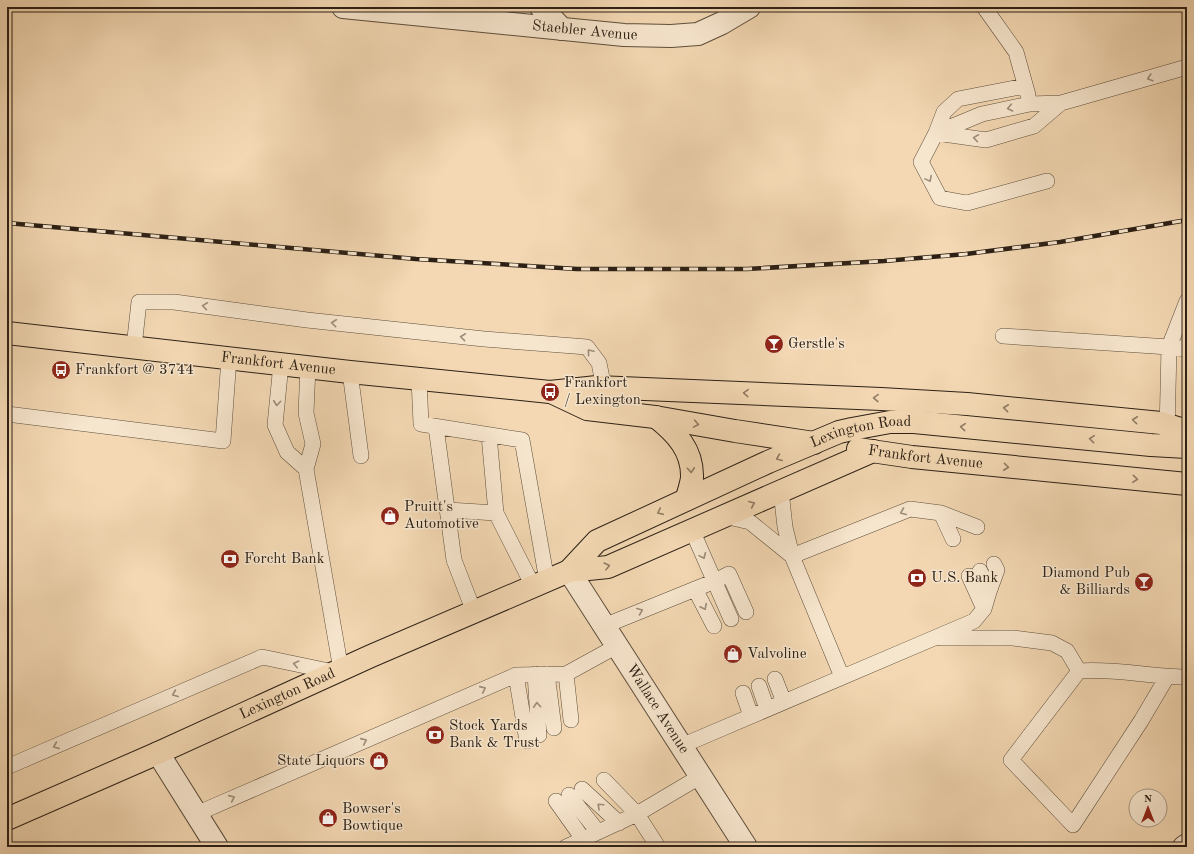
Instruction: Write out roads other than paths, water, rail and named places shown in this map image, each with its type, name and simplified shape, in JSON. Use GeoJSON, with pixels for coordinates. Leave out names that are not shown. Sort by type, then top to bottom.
{"type":"FeatureCollection","features":[{"type":"Feature","properties":{"kind":"main road","name":"Frankfort Avenue"},"geometry":{"type":"LineString","coordinates":[[7,333],[350,372],[550,392],[597,387],[967,404],[1161,423],[1177,437]]}},
{"type":"Feature","properties":{"kind":"main road","name":"Frankfort Avenue"},"geometry":{"type":"LineString","coordinates":[[550,392],[587,409],[655,417],[814,443],[920,458],[1187,484]]}},
{"type":"Feature","properties":{"kind":"main road"},"geometry":{"type":"LineString","coordinates":[[655,417],[678,436],[686,450],[690,462],[692,479],[687,499]]}},
{"type":"Feature","properties":{"kind":"main road","name":"Lexington Road"},"geometry":{"type":"LineString","coordinates":[[569,571],[596,541],[752,469],[839,432],[877,423],[903,422],[1177,437]]}},
{"type":"Feature","properties":{"kind":"main road","name":"Lexington Road"},"geometry":{"type":"LineString","coordinates":[[7,819],[158,753],[338,671],[569,571],[608,568],[873,451]]}},
{"type":"Feature","properties":{"kind":"street","name":"Staebler Avenue"},"geometry":{"type":"LineString","coordinates":[[343,7],[455,12],[562,29],[624,35],[671,36],[698,34],[722,23],[749,7]]}},
{"type":"Feature","properties":{"kind":"street"},"geometry":{"type":"LineString","coordinates":[[541,7],[562,29]]}},
{"type":"Feature","properties":{"kind":"street","name":"Wallace Avenue"},"geometry":{"type":"LineString","coordinates":[[569,571],[746,847]]}},
{"type":"Feature","properties":{"kind":"street"},"geometry":{"type":"LineString","coordinates":[[158,753],[217,847]]}},
{"type":"Feature","properties":{"kind":"lane"},"geometry":{"type":"LineString","coordinates":[[984,7],[1016,52],[1030,104]]}},
{"type":"Feature","properties":{"kind":"lane"},"geometry":{"type":"LineString","coordinates":[[936,133],[982,114],[1030,104],[1061,103],[1187,67]]}},
{"type":"Feature","properties":{"kind":"lane"},"geometry":{"type":"LineString","coordinates":[[1025,86],[958,99],[944,112],[936,133],[921,162],[940,198],[967,203],[1047,181]]}},
{"type":"Feature","properties":{"kind":"lane"},"geometry":{"type":"LineString","coordinates":[[936,133],[986,140],[1034,126],[1061,103]]}},
{"type":"Feature","properties":{"kind":"lane"},"geometry":{"type":"LineString","coordinates":[[1177,437],[1169,348],[1187,301]]}},
{"type":"Feature","properties":{"kind":"lane"},"geometry":{"type":"LineString","coordinates":[[134,348],[139,302],[174,302],[314,321],[484,339],[587,347],[599,363],[604,388]]}},
{"type":"Feature","properties":{"kind":"lane"},"geometry":{"type":"LineString","coordinates":[[1002,336],[1187,349]]}},
{"type":"Feature","properties":{"kind":"lane"},"geometry":{"type":"LineString","coordinates":[[7,414],[223,441],[229,358]]}},
{"type":"Feature","properties":{"kind":"lane"},"geometry":{"type":"LineString","coordinates":[[281,364],[275,425],[287,452],[306,469]]}},
{"type":"Feature","properties":{"kind":"lane"},"geometry":{"type":"LineString","coordinates":[[7,768],[262,657],[338,671],[306,469],[313,444],[306,413],[308,367]]}},
{"type":"Feature","properties":{"kind":"lane"},"geometry":{"type":"LineString","coordinates":[[350,372],[361,456]]}},
{"type":"Feature","properties":{"kind":"lane"},"geometry":{"type":"LineString","coordinates":[[419,379],[420,424],[522,440],[540,584]]}},
{"type":"Feature","properties":{"kind":"lane"},"geometry":{"type":"LineString","coordinates":[[436,427],[454,560],[474,612]]}},
{"type":"Feature","properties":{"kind":"lane"},"geometry":{"type":"LineString","coordinates":[[489,435],[496,513],[540,584]]}},
{"type":"Feature","properties":{"kind":"lane"},"geometry":{"type":"LineString","coordinates":[[781,491],[784,527],[792,556],[842,677]]}},
{"type":"Feature","properties":{"kind":"lane"},"geometry":{"type":"LineString","coordinates":[[792,556],[910,509],[941,513],[965,533],[941,513]]}},
{"type":"Feature","properties":{"kind":"lane"},"geometry":{"type":"LineString","coordinates":[[448,510],[496,513]]}},
{"type":"Feature","properties":{"kind":"lane"},"geometry":{"type":"LineString","coordinates":[[724,516],[750,522],[792,556]]}},
{"type":"Feature","properties":{"kind":"lane"},"geometry":{"type":"LineString","coordinates":[[692,530],[731,619]]}},
{"type":"Feature","properties":{"kind":"lane"},"geometry":{"type":"LineString","coordinates":[[681,746],[974,621],[984,609],[997,570],[994,564]]}},
{"type":"Feature","properties":{"kind":"lane"},"geometry":{"type":"LineString","coordinates":[[984,609],[975,573],[989,592]]}},
{"type":"Feature","properties":{"kind":"lane"},"geometry":{"type":"LineString","coordinates":[[604,626],[729,574],[746,612]]}},
{"type":"Feature","properties":{"kind":"lane"},"geometry":{"type":"LineString","coordinates":[[695,589],[714,626]]}},
{"type":"Feature","properties":{"kind":"lane"},"geometry":{"type":"LineString","coordinates":[[934,638],[1013,638],[1052,643],[1067,651],[1079,671]]}},
{"type":"Feature","properties":{"kind":"lane"},"geometry":{"type":"LineString","coordinates":[[196,814],[516,675],[566,674],[617,646]]}},
{"type":"Feature","properties":{"kind":"lane"},"geometry":{"type":"LineString","coordinates":[[1167,677],[1141,721],[1073,825],[1011,760],[1079,671],[1116,671],[1167,677],[1187,677]]}},
{"type":"Feature","properties":{"kind":"lane"},"geometry":{"type":"LineString","coordinates":[[541,674],[554,728]]}},
{"type":"Feature","properties":{"kind":"lane"},"geometry":{"type":"LineString","coordinates":[[516,675],[533,738],[541,674]]}},
{"type":"Feature","properties":{"kind":"lane"},"geometry":{"type":"LineString","coordinates":[[566,674],[571,720]]}},
{"type":"Feature","properties":{"kind":"lane"},"geometry":{"type":"LineString","coordinates":[[775,679],[784,702]]}},
{"type":"Feature","properties":{"kind":"lane"},"geometry":{"type":"LineString","coordinates":[[759,686],[768,709]]}},
{"type":"Feature","properties":{"kind":"lane"},"geometry":{"type":"LineString","coordinates":[[743,692],[751,716]]}},
{"type":"Feature","properties":{"kind":"lane"},"geometry":{"type":"LineString","coordinates":[[566,847],[637,814],[700,776]]}},
{"type":"Feature","properties":{"kind":"lane"},"geometry":{"type":"LineString","coordinates":[[604,780],[637,814],[658,847]]}},
{"type":"Feature","properties":{"kind":"lane"},"geometry":{"type":"LineString","coordinates":[[569,795],[619,823]]}},
{"type":"Feature","properties":{"kind":"lane"},"geometry":{"type":"LineString","coordinates":[[569,795],[598,832]]}},
{"type":"Feature","properties":{"kind":"lane"},"geometry":{"type":"LineString","coordinates":[[569,795],[583,839]]}},
{"type":"Feature","properties":{"kind":"railway"},"geometry":{"type":"LineString","coordinates":[[7,223],[416,259],[577,269],[747,269],[884,261],[966,254],[1060,242],[1187,220]]}},
{"type":"Feature","properties":{"kind":"place","name":"Gerstle's"},"geometry":{"type":"Point","coordinates":[774,344]}},
{"type":"Feature","properties":{"kind":"place","name":"Frankfort @ 3744"},"geometry":{"type":"Point","coordinates":[61,370]}},
{"type":"Feature","properties":{"kind":"place","name":"Frankfort / Lexington"},"geometry":{"type":"Point","coordinates":[550,392]}},
{"type":"Feature","properties":{"kind":"place","name":"Pruitt's Automotive"},"geometry":{"type":"Point","coordinates":[390,516]}},
{"type":"Feature","properties":{"kind":"place","name":"Forcht Bank"},"geometry":{"type":"Point","coordinates":[230,559]}},
{"type":"Feature","properties":{"kind":"place","name":"U.S. Bank"},"geometry":{"type":"Point","coordinates":[917,578]}},
{"type":"Feature","properties":{"kind":"place","name":"Diamond Pub & Billiards"},"geometry":{"type":"Point","coordinates":[1144,582]}},
{"type":"Feature","properties":{"kind":"place","name":"Valvoline"},"geometry":{"type":"Point","coordinates":[733,654]}},
{"type":"Feature","properties":{"kind":"place","name":"Stock Yards Bank & Trust"},"geometry":{"type":"Point","coordinates":[435,735]}},
{"type":"Feature","properties":{"kind":"place","name":"State Liquors"},"geometry":{"type":"Point","coordinates":[379,761]}},
{"type":"Feature","properties":{"kind":"place","name":"Bowser's Bowtique"},"geometry":{"type":"Point","coordinates":[328,818]}}]}
